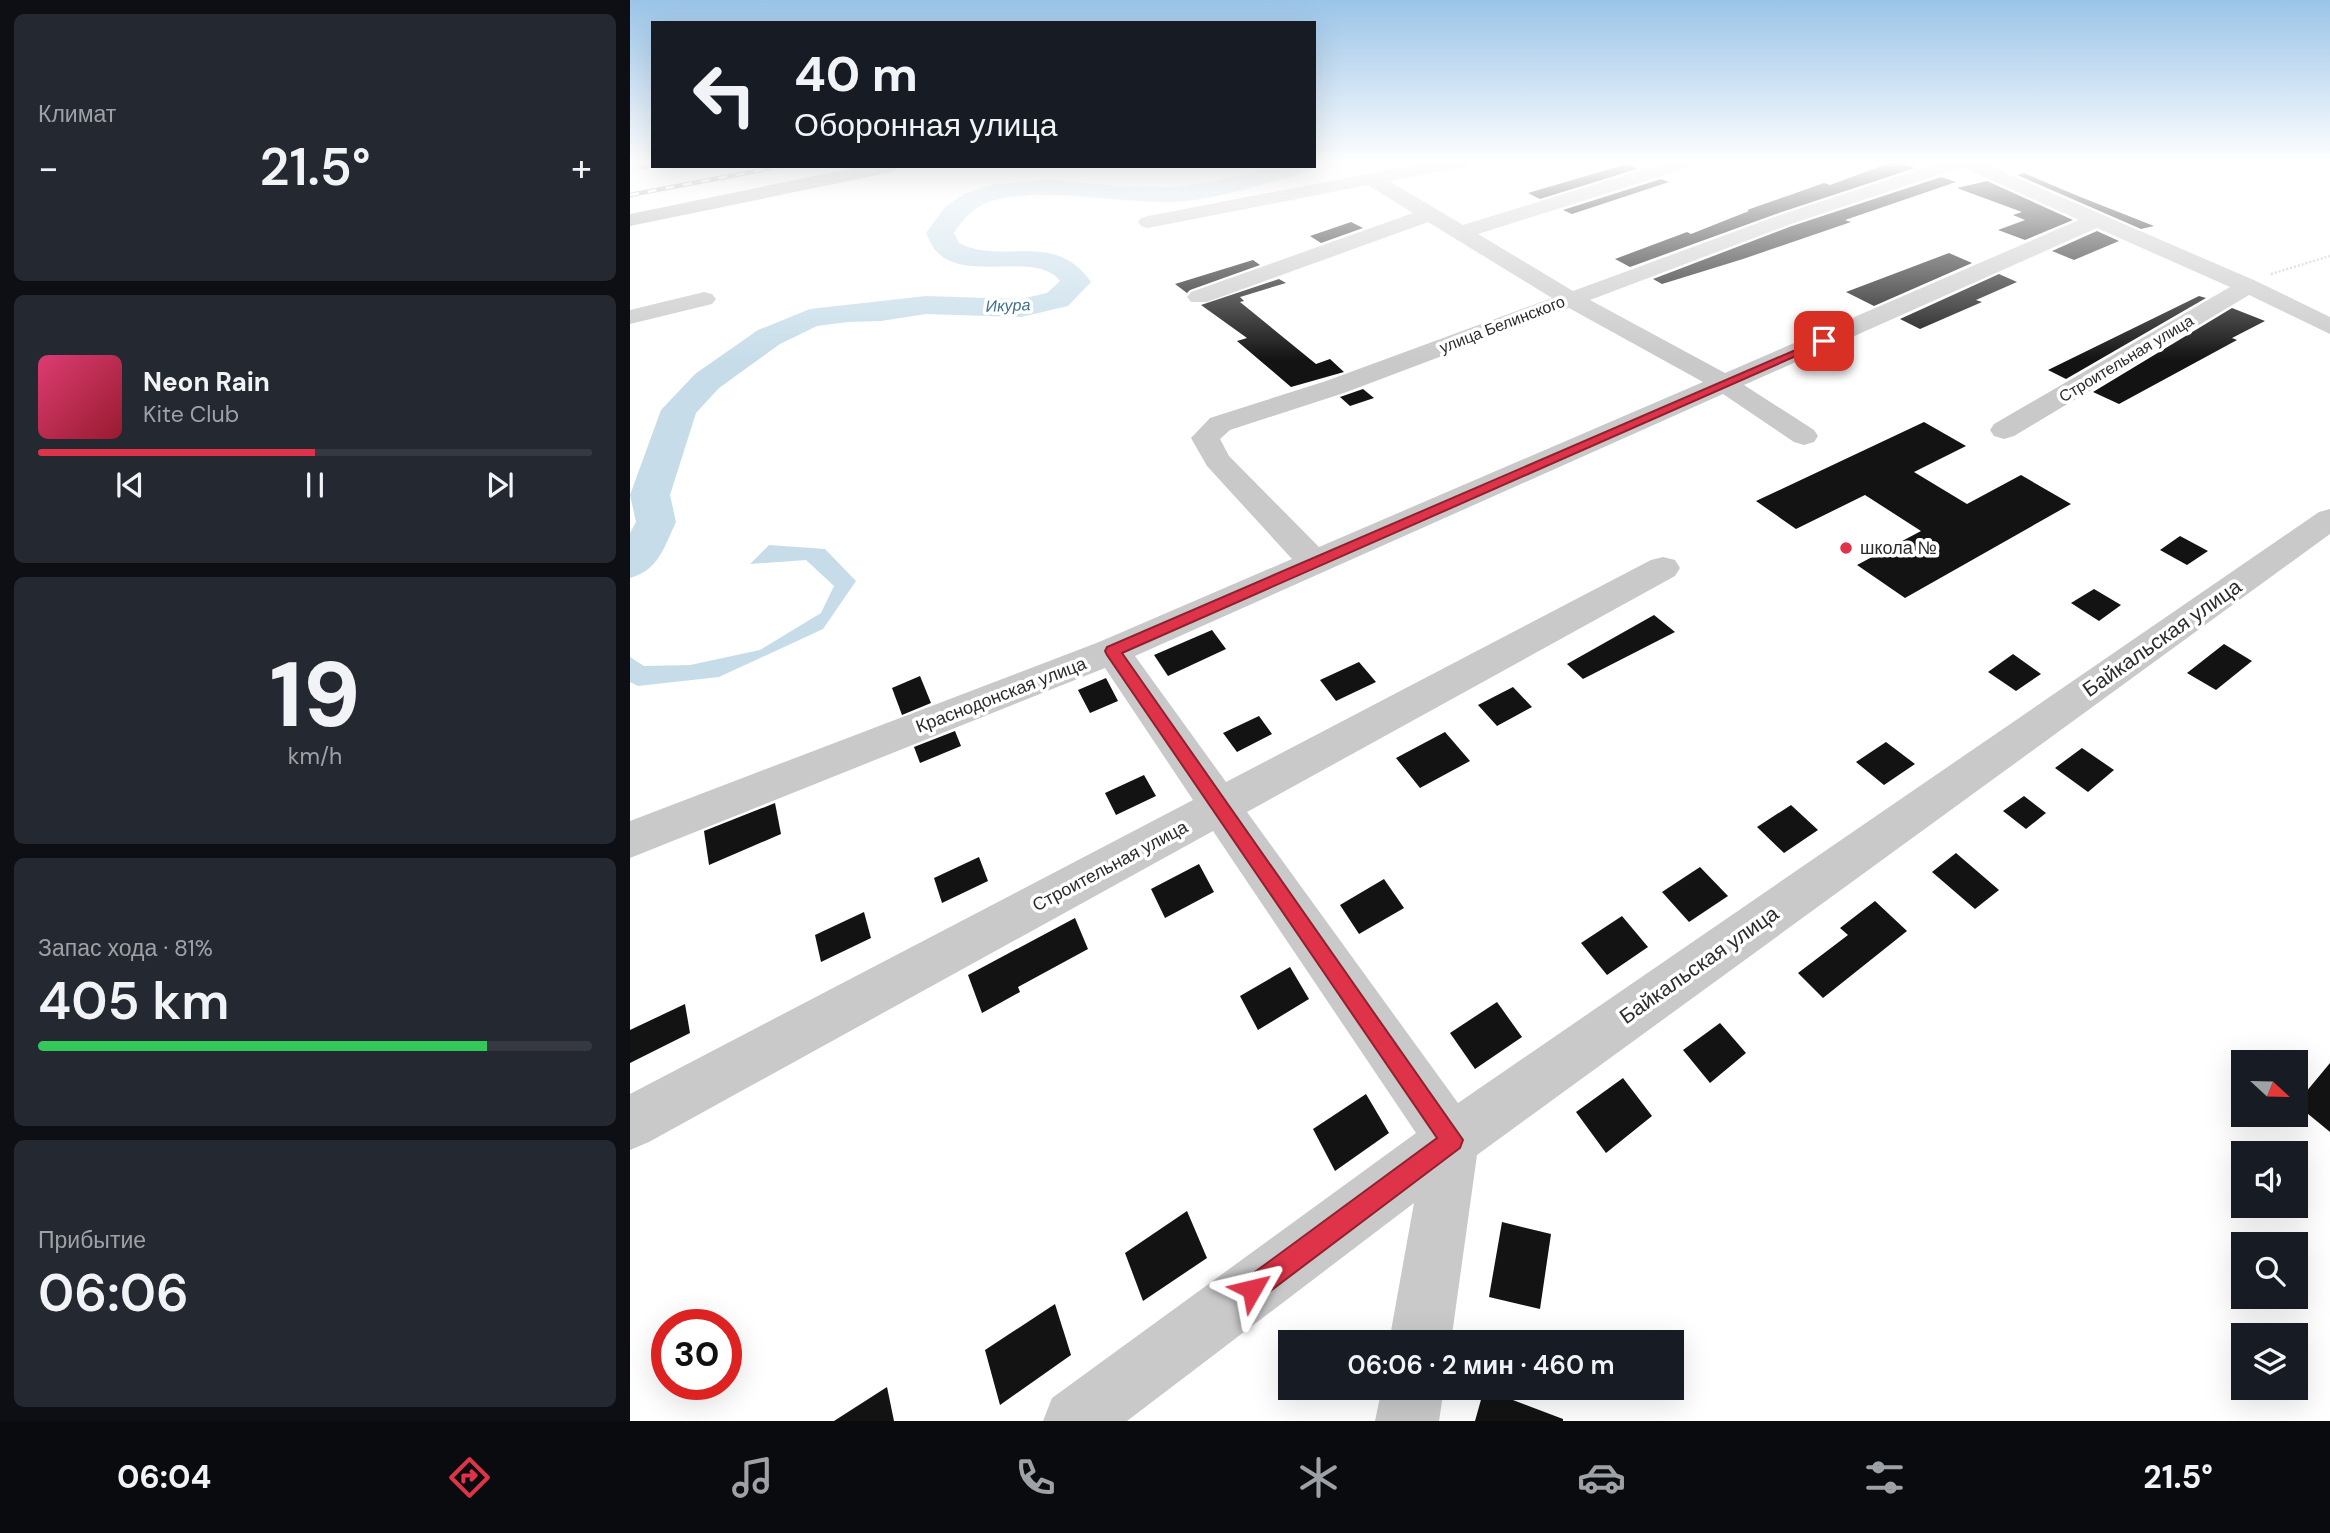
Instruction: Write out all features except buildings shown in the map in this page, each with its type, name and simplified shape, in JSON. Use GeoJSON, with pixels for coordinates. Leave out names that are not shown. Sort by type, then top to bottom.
{"type":"FeatureCollection","features":[{"type":"Feature","properties":{"kind":"street"},"geometry":{"type":"LineString","coordinates":[[1199,297],[1393,227]]}},
{"type":"Feature","properties":{"kind":"street"},"geometry":{"type":"LineString","coordinates":[[1454,227],[1570,299],[1725,384],[1804,436]]}},
{"type":"Feature","properties":{"kind":"street"},"geometry":{"type":"LineString","coordinates":[[1463,232],[1478,227]]}},
{"type":"Feature","properties":{"kind":"street","name":"улица Белинского"},"geometry":{"type":"LineString","coordinates":[[1316,564],[1217,460],[1205,438],[1220,424],[1335,387],[1764,227]]}},
{"type":"Feature","properties":{"kind":"street","name":"Краснодонская улица"},"geometry":{"type":"LineString","coordinates":[[630,840],[1112,651],[2081,227]]}},
{"type":"Feature","properties":{"kind":"street"},"geometry":{"type":"LineString","coordinates":[[2115,227],[2248,286],[2330,327]]}},
{"type":"Feature","properties":{"kind":"street","name":"Строительная улица"},"geometry":{"type":"LineString","coordinates":[[2004,430],[2248,286]]}},
{"type":"Feature","properties":{"kind":"street"},"geometry":{"type":"LineString","coordinates":[[630,317],[704,299]]}},
{"type":"Feature","properties":{"kind":"street","name":"Байкальская улица"},"geometry":{"type":"LineString","coordinates":[[1075,1421],[1452,1140],[2330,519]]}},
{"type":"Feature","properties":{"kind":"street","name":"Строительная улица"},"geometry":{"type":"LineString","coordinates":[[630,1123],[1663,568]]}},
{"type":"Feature","properties":{"kind":"street"},"geometry":{"type":"LineString","coordinates":[[1112,651],[1452,1140],[1422,1330]]}},
{"type":"Feature","properties":{"kind":"street"},"geometry":{"type":"LineString","coordinates":[[1407,1421],[1411,1400]]}},
{"type":"Feature","properties":{"kind":"path"},"geometry":{"type":"LineString","coordinates":[[2248,286],[2265,276],[2330,256]]}},
{"type":"Feature","properties":{"kind":"water"},"geometry":{"type":"Polygon","coordinates":[[[769,545],[825,549],[856,581],[823,629],[719,677],[638,686],[630,682],[630,657],[644,666],[690,665],[760,650],[821,613],[834,586],[806,560],[750,564],[769,545]]]}},
{"type":"Feature","properties":{"kind":"waterway","name":"Икура"},"geometry":{"type":"LineString","coordinates":[[630,564],[639,556],[656,522],[650,495],[679,410],[707,381],[769,337],[810,318],[848,313],[881,312],[926,305],[1021,308],[1057,300],[1076,282],[1065,268],[1048,262],[962,256],[947,248],[940,233],[944,227]]}},
{"type":"Feature","properties":{"kind":"place","name":"школа №"},"geometry":{"type":"Point","coordinates":[1846,548]}},
{"type":"Feature","properties":{"kind":"route"},"geometry":{"type":"LineString","coordinates":[[1252,1289],[1452,1140],[1112,651],[1824,341]]}}]}
